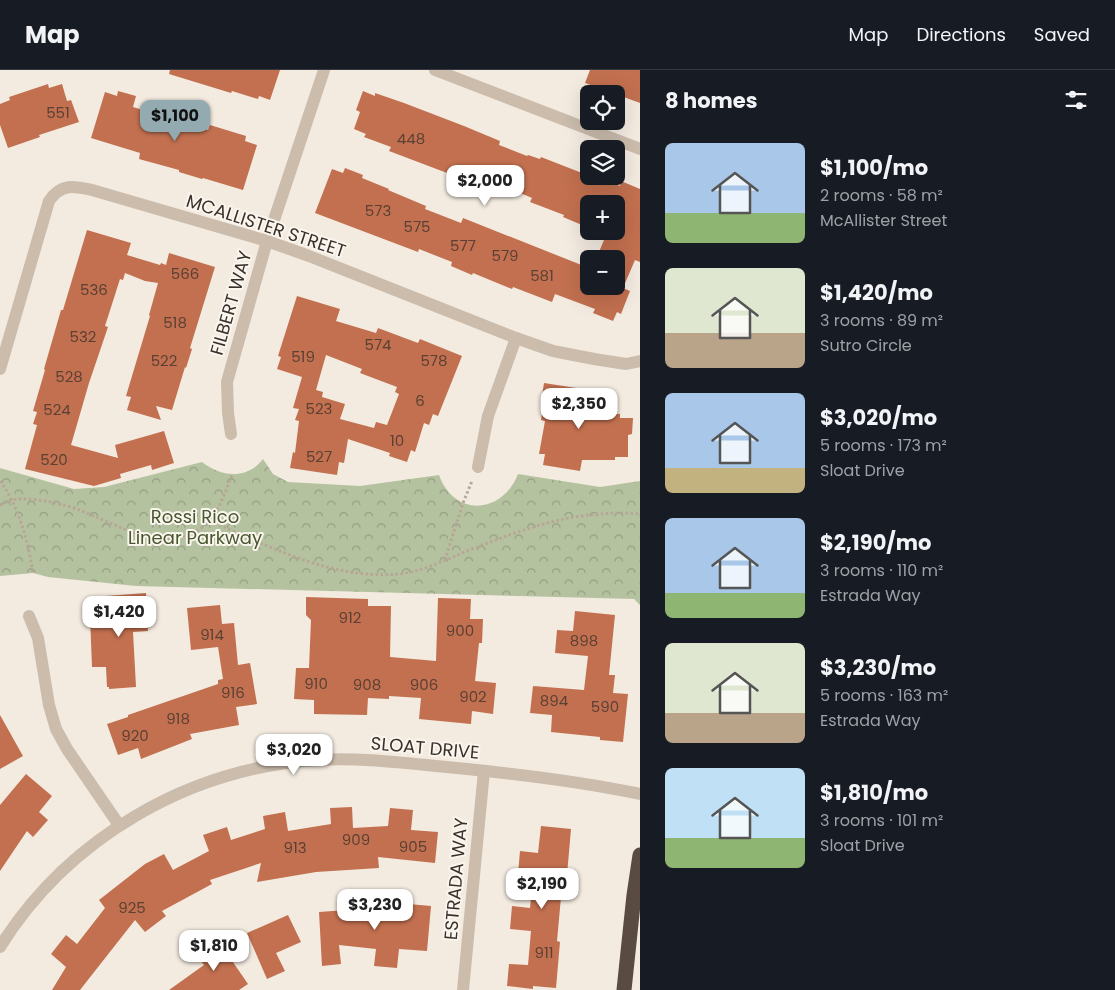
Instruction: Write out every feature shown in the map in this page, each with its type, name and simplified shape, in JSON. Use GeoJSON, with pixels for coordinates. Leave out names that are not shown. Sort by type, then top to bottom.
{"type":"FeatureCollection","features":[{"type":"Feature","properties":{"kind":"highway"},"geometry":{"type":"LineString","coordinates":[[624,990],[640,855]]}},
{"type":"Feature","properties":{"kind":"street","name":"FILBERT WAY"},"geometry":{"type":"LineString","coordinates":[[231,434],[227,382],[267,242],[324,70]]}},
{"type":"Feature","properties":{"kind":"street"},"geometry":{"type":"LineString","coordinates":[[435,70],[640,149]]}},
{"type":"Feature","properties":{"kind":"street","name":"MCALLISTER STREET"},"geometry":{"type":"LineString","coordinates":[[0,369],[49,201],[58,191],[70,187],[92,190],[267,242],[380,283],[516,338],[554,351],[626,364],[640,361]]}},
{"type":"Feature","properties":{"kind":"street"},"geometry":{"type":"LineString","coordinates":[[478,467],[488,416],[516,338]]}},
{"type":"Feature","properties":{"kind":"street"},"geometry":{"type":"LineString","coordinates":[[29,616],[38,638],[48,705],[56,729],[119,825]]}},
{"type":"Feature","properties":{"kind":"street","name":"SLOAT DRIVE"},"geometry":{"type":"LineString","coordinates":[[0,947],[32,904],[63,870],[100,838],[154,805],[228,775],[273,765],[318,760],[345,760],[548,778],[640,794]]}},
{"type":"Feature","properties":{"kind":"street","name":"ESTRADA WAY"},"geometry":{"type":"LineString","coordinates":[[463,990],[484,771]]}},
{"type":"Feature","properties":{"kind":"path"},"geometry":{"type":"LineString","coordinates":[[445,560],[463,503],[478,467]]}},
{"type":"Feature","properties":{"kind":"path"},"geometry":{"type":"LineString","coordinates":[[0,505],[12,500],[60,504],[130,531],[156,538],[172,538],[186,535],[210,521],[222,501],[232,475]]}},
{"type":"Feature","properties":{"kind":"path"},"geometry":{"type":"LineString","coordinates":[[0,481],[12,500],[26,541],[33,573]]}},
{"type":"Feature","properties":{"kind":"path"},"geometry":{"type":"LineString","coordinates":[[210,521],[315,564],[347,572],[399,574],[419,570],[522,530],[556,520],[595,513],[640,514]]}},
{"type":"Feature","properties":{"kind":"green space","name":"Rossi Rico Linear Parkway"},"geometry":{"type":"Polygon","coordinates":[[[263,459],[273,474],[288,482],[360,486],[439,475],[446,489],[455,498],[466,504],[478,506],[490,503],[501,497],[511,488],[518,474],[600,487],[640,481],[640,605],[634,599],[136,586],[48,577],[33,573],[0,576],[0,468],[74,489],[104,487],[202,462],[217,471],[234,474],[242,473],[257,466],[263,459]]]}},
{"type":"Feature","properties":{"kind":"building"},"geometry":{"type":"Polygon","coordinates":[[[170,70],[280,70],[270,100],[259,96],[258,99],[232,91],[231,93],[169,74],[170,70]]]}},
{"type":"Feature","properties":{"kind":"building"},"geometry":{"type":"Polygon","coordinates":[[[590,70],[640,70],[640,103],[625,98],[625,85],[590,85],[585,83],[590,70]]]}},
{"type":"Feature","properties":{"kind":"building"},"geometry":{"type":"Polygon","coordinates":[[[48,84],[49,88],[62,84],[67,101],[71,100],[79,122],[39,135],[40,137],[8,148],[0,125],[0,104],[10,100],[9,97],[48,84]]]}},
{"type":"Feature","properties":{"kind":"building"},"geometry":{"type":"Polygon","coordinates":[[[118,91],[136,96],[133,107],[176,120],[176,122],[208,130],[210,125],[246,136],[245,141],[257,145],[243,190],[139,159],[140,153],[91,138],[105,92],[117,96],[118,91]]]}},
{"type":"Feature","properties":{"kind":"building"},"geometry":{"type":"Polygon","coordinates":[[[363,91],[375,96],[375,93],[464,126],[500,141],[499,145],[527,156],[540,159],[541,157],[580,172],[580,185],[620,186],[625,185],[625,183],[640,189],[640,262],[635,260],[625,283],[625,250],[600,250],[604,240],[625,240],[625,195],[580,195],[580,224],[563,217],[564,215],[530,202],[532,198],[499,184],[498,187],[486,182],[484,187],[389,151],[391,147],[364,137],[366,134],[354,129],[360,112],[356,110],[363,91]]]}},
{"type":"Feature","properties":{"kind":"building"},"geometry":{"type":"Polygon","coordinates":[[[345,168],[363,175],[362,178],[426,206],[425,209],[461,223],[463,218],[580,264],[580,295],[625,295],[625,289],[630,291],[621,314],[617,312],[613,321],[593,313],[595,309],[555,294],[552,302],[513,287],[512,289],[451,266],[452,262],[419,249],[418,252],[315,213],[332,169],[343,173],[345,168]]]}},
{"type":"Feature","properties":{"kind":"building"},"geometry":{"type":"Polygon","coordinates":[[[87,230],[131,243],[127,255],[160,265],[161,263],[166,265],[169,253],[215,267],[190,348],[192,349],[172,410],[156,406],[161,420],[127,410],[131,397],[126,396],[158,283],[145,281],[125,273],[123,280],[120,279],[105,326],[108,327],[71,445],[118,458],[115,445],[164,431],[174,463],[152,470],[151,465],[120,474],[121,478],[94,486],[25,469],[37,425],[33,424],[37,412],[33,411],[61,310],[63,310],[87,230]]]}},
{"type":"Feature","properties":{"kind":"building"},"geometry":{"type":"Polygon","coordinates":[[[297,296],[340,309],[336,321],[376,333],[378,328],[418,343],[420,339],[462,356],[438,416],[433,414],[429,425],[424,423],[415,452],[411,450],[407,462],[389,456],[390,453],[348,439],[344,463],[339,462],[337,475],[290,468],[293,452],[295,453],[299,421],[295,420],[299,409],[293,408],[302,377],[277,369],[281,357],[278,356],[297,296]],[[326,355],[316,390],[323,392],[322,397],[345,404],[340,419],[374,428],[376,422],[387,425],[399,394],[395,392],[397,387],[360,373],[362,369],[326,355]]]}},
{"type":"Feature","properties":{"kind":"building"},"geometry":{"type":"Polygon","coordinates":[[[544,383],[589,390],[586,406],[592,407],[591,413],[620,414],[620,418],[633,418],[632,434],[628,435],[628,457],[615,457],[615,460],[582,460],[580,471],[543,465],[545,454],[539,454],[545,421],[541,420],[544,402],[541,402],[544,383]]]}},
{"type":"Feature","properties":{"kind":"building"},"geometry":{"type":"Polygon","coordinates":[[[146,593],[148,631],[133,632],[136,687],[109,689],[107,687],[106,667],[92,667],[90,616],[107,615],[106,596],[146,593]]]}},
{"type":"Feature","properties":{"kind":"building"},"geometry":{"type":"Polygon","coordinates":[[[306,597],[368,599],[368,606],[391,606],[390,657],[436,661],[438,598],[471,599],[470,619],[483,619],[482,643],[479,643],[475,681],[496,683],[493,714],[472,711],[471,724],[419,719],[421,698],[389,696],[389,699],[368,698],[367,715],[314,714],[314,700],[294,699],[296,668],[309,668],[311,620],[306,615],[306,597]]]}},
{"type":"Feature","properties":{"kind":"building"},"geometry":{"type":"Polygon","coordinates":[[[220,605],[222,624],[234,623],[238,665],[250,663],[257,704],[236,707],[239,725],[190,734],[192,739],[141,759],[138,748],[118,755],[107,724],[218,684],[218,680],[223,679],[218,647],[191,650],[187,608],[220,605]]]}},
{"type":"Feature","properties":{"kind":"building"},"geometry":{"type":"Polygon","coordinates":[[[575,611],[615,615],[609,675],[615,675],[613,693],[628,694],[623,742],[600,740],[600,737],[551,732],[552,715],[530,713],[533,686],[584,690],[588,656],[555,653],[557,630],[573,631],[575,611]]]}},
{"type":"Feature","properties":{"kind":"building"},"geometry":{"type":"Polygon","coordinates":[[[0,715],[23,756],[0,769],[0,715]]]}},
{"type":"Feature","properties":{"kind":"building"},"geometry":{"type":"Polygon","coordinates":[[[26,774],[52,796],[39,812],[48,820],[33,837],[27,831],[0,871],[0,805],[26,774]]]}},
{"type":"Feature","properties":{"kind":"building"},"geometry":{"type":"Polygon","coordinates":[[[352,807],[353,828],[388,826],[390,808],[413,810],[411,830],[438,832],[435,863],[378,857],[379,868],[316,872],[257,882],[261,863],[210,880],[212,884],[162,911],[166,916],[145,932],[135,920],[80,990],[52,990],[66,967],[51,954],[66,935],[77,944],[105,908],[99,900],[145,864],[164,854],[173,870],[209,851],[203,835],[227,827],[231,840],[265,829],[263,816],[285,812],[288,831],[331,824],[330,808],[352,807]]]}},
{"type":"Feature","properties":{"kind":"building"},"geometry":{"type":"Polygon","coordinates":[[[541,826],[571,829],[567,875],[563,875],[557,941],[560,942],[556,988],[533,986],[533,989],[507,986],[509,964],[528,965],[531,931],[510,929],[512,906],[530,908],[533,875],[518,874],[520,851],[538,853],[541,826]]]}},
{"type":"Feature","properties":{"kind":"building"},"geometry":{"type":"Polygon","coordinates":[[[375,901],[431,906],[427,951],[399,949],[397,968],[374,966],[376,949],[339,945],[341,964],[322,966],[319,912],[374,908],[375,901]]]}},
{"type":"Feature","properties":{"kind":"building"},"geometry":{"type":"Polygon","coordinates":[[[288,915],[301,942],[276,953],[285,971],[267,979],[247,933],[288,915]]]}},
{"type":"Feature","properties":{"kind":"building"},"geometry":{"type":"Polygon","coordinates":[[[217,939],[248,984],[239,990],[169,990],[204,965],[196,954],[217,939]]]}}]}
